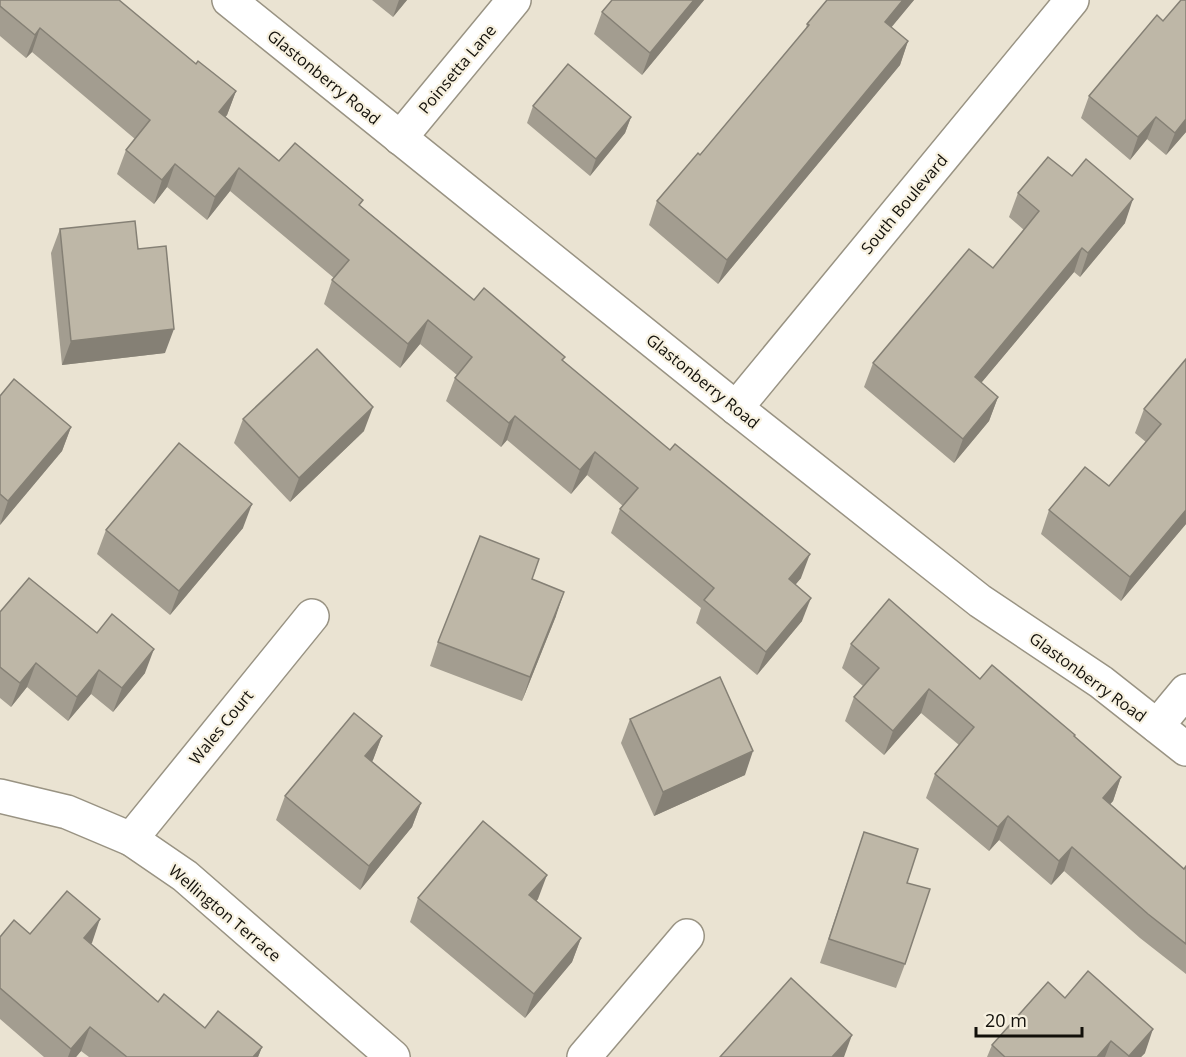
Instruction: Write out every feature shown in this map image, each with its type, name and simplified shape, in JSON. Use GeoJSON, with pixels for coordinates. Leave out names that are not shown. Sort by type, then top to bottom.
{"type":"FeatureCollection","features":[{"type":"Feature","properties":{"kind":"street","name":"Glastonberry Road"},"geometry":{"type":"LineString","coordinates":[[230,0],[736,408],[981,601],[1101,682],[1186,749]]}},
{"type":"Feature","properties":{"kind":"street","name":"Poinsetta Lane"},"geometry":{"type":"LineString","coordinates":[[400,138],[513,0]]}},
{"type":"Feature","properties":{"kind":"street","name":"South Boulevard"},"geometry":{"type":"LineString","coordinates":[[736,408],[1072,0]]}},
{"type":"Feature","properties":{"kind":"street","name":"Wales Court"},"geometry":{"type":"LineString","coordinates":[[131,839],[312,616]]}},
{"type":"Feature","properties":{"kind":"street"},"geometry":{"type":"LineString","coordinates":[[1157,726],[1186,691]]}},
{"type":"Feature","properties":{"kind":"street","name":"Wellington Terrace"},"geometry":{"type":"LineString","coordinates":[[0,796],[67,812],[131,839],[185,876],[393,1057]]}},
{"type":"Feature","properties":{"kind":"street"},"geometry":{"type":"LineString","coordinates":[[584,1057],[687,936]]}},
{"type":"Feature","properties":{"kind":"building"},"geometry":{"type":"Polygon","coordinates":[[[0,0],[119,0],[196,64],[198,61],[236,91],[219,112],[279,161],[295,143],[363,200],[359,205],[474,300],[484,288],[565,357],[562,360],[670,450],[675,444],[810,554],[789,579],[811,598],[766,652],[704,600],[714,588],[620,509],[638,488],[595,452],[580,470],[515,416],[509,423],[455,378],[472,357],[428,320],[408,344],[332,280],[349,260],[239,168],[215,197],[175,164],[162,180],[126,150],[150,120],[40,28],[35,35],[0,6],[0,0]]]}},
{"type":"Feature","properties":{"kind":"building"},"geometry":{"type":"Polygon","coordinates":[[[612,0],[694,0],[650,53],[602,12],[612,0]]]}},
{"type":"Feature","properties":{"kind":"building"},"geometry":{"type":"Polygon","coordinates":[[[827,0],[903,0],[885,22],[908,41],[727,260],[657,201],[698,153],[700,155],[809,25],[807,24],[827,0]]]}},
{"type":"Feature","properties":{"kind":"building"},"geometry":{"type":"Polygon","coordinates":[[[1181,0],[1186,0],[1186,119],[1175,133],[1156,117],[1138,137],[1089,96],[1157,15],[1163,21],[1181,0]]]}},
{"type":"Feature","properties":{"kind":"building"},"geometry":{"type":"Polygon","coordinates":[[[568,64],[631,117],[596,159],[533,106],[568,64]]]}},
{"type":"Feature","properties":{"kind":"building"},"geometry":{"type":"Polygon","coordinates":[[[1048,157],[1072,176],[1086,159],[1133,199],[1088,253],[1082,248],[975,377],[998,397],[963,439],[873,363],[969,249],[993,268],[1039,211],[1018,193],[1048,157]]]}},
{"type":"Feature","properties":{"kind":"building"},"geometry":{"type":"Polygon","coordinates":[[[135,221],[138,249],[166,246],[174,329],[71,341],[60,229],[135,221]]]}},
{"type":"Feature","properties":{"kind":"building"},"geometry":{"type":"Polygon","coordinates":[[[317,349],[373,407],[299,478],[243,419],[317,349]]]}},
{"type":"Feature","properties":{"kind":"building"},"geometry":{"type":"Polygon","coordinates":[[[1186,359],[1186,510],[1130,577],[1049,510],[1085,467],[1109,486],[1161,424],[1144,409],[1186,359]]]}},
{"type":"Feature","properties":{"kind":"building"},"geometry":{"type":"Polygon","coordinates":[[[14,379],[71,427],[8,501],[0,494],[0,396],[14,379]]]}},
{"type":"Feature","properties":{"kind":"building"},"geometry":{"type":"Polygon","coordinates":[[[179,443],[252,504],[179,591],[106,530],[179,443]]]}},
{"type":"Feature","properties":{"kind":"building"},"geometry":{"type":"Polygon","coordinates":[[[480,536],[539,559],[532,579],[564,592],[530,677],[438,642],[480,536]]]}},
{"type":"Feature","properties":{"kind":"building"},"geometry":{"type":"Polygon","coordinates":[[[29,578],[97,633],[112,614],[154,649],[122,688],[99,670],[77,697],[36,663],[20,683],[0,667],[0,612],[29,578]]]}},
{"type":"Feature","properties":{"kind":"building"},"geometry":{"type":"Polygon","coordinates":[[[889,599],[980,679],[992,665],[1121,777],[1103,798],[1184,869],[1186,866],[1186,944],[1072,847],[1059,861],[1008,816],[998,827],[935,774],[974,727],[929,689],[893,731],[854,697],[879,668],[851,644],[889,599]]]}},
{"type":"Feature","properties":{"kind":"building"},"geometry":{"type":"Polygon","coordinates":[[[720,677],[753,751],[663,792],[630,719],[720,677]]]}},
{"type":"Feature","properties":{"kind":"building"},"geometry":{"type":"Polygon","coordinates":[[[354,713],[382,736],[365,756],[421,803],[369,866],[285,796],[354,713]]]}},
{"type":"Feature","properties":{"kind":"building"},"geometry":{"type":"Polygon","coordinates":[[[483,821],[547,875],[529,895],[581,938],[534,994],[418,898],[483,821]]]}},
{"type":"Feature","properties":{"kind":"building"},"geometry":{"type":"Polygon","coordinates":[[[864,832],[918,849],[907,883],[930,889],[905,964],[829,939],[864,832]]]}},
{"type":"Feature","properties":{"kind":"building"},"geometry":{"type":"Polygon","coordinates":[[[67,891],[100,919],[84,938],[158,1002],[164,994],[205,1028],[218,1011],[262,1047],[253,1057],[127,1057],[90,1027],[71,1049],[0,988],[0,937],[14,920],[30,934],[67,891]]]}},
{"type":"Feature","properties":{"kind":"building"},"geometry":{"type":"Polygon","coordinates":[[[1088,971],[1153,1029],[1129,1056],[1111,1041],[1097,1057],[1005,1057],[992,1045],[1048,982],[1065,998],[1088,971]]]}},
{"type":"Feature","properties":{"kind":"building"},"geometry":{"type":"Polygon","coordinates":[[[791,978],[852,1035],[832,1057],[720,1057],[791,978]]]}}]}
